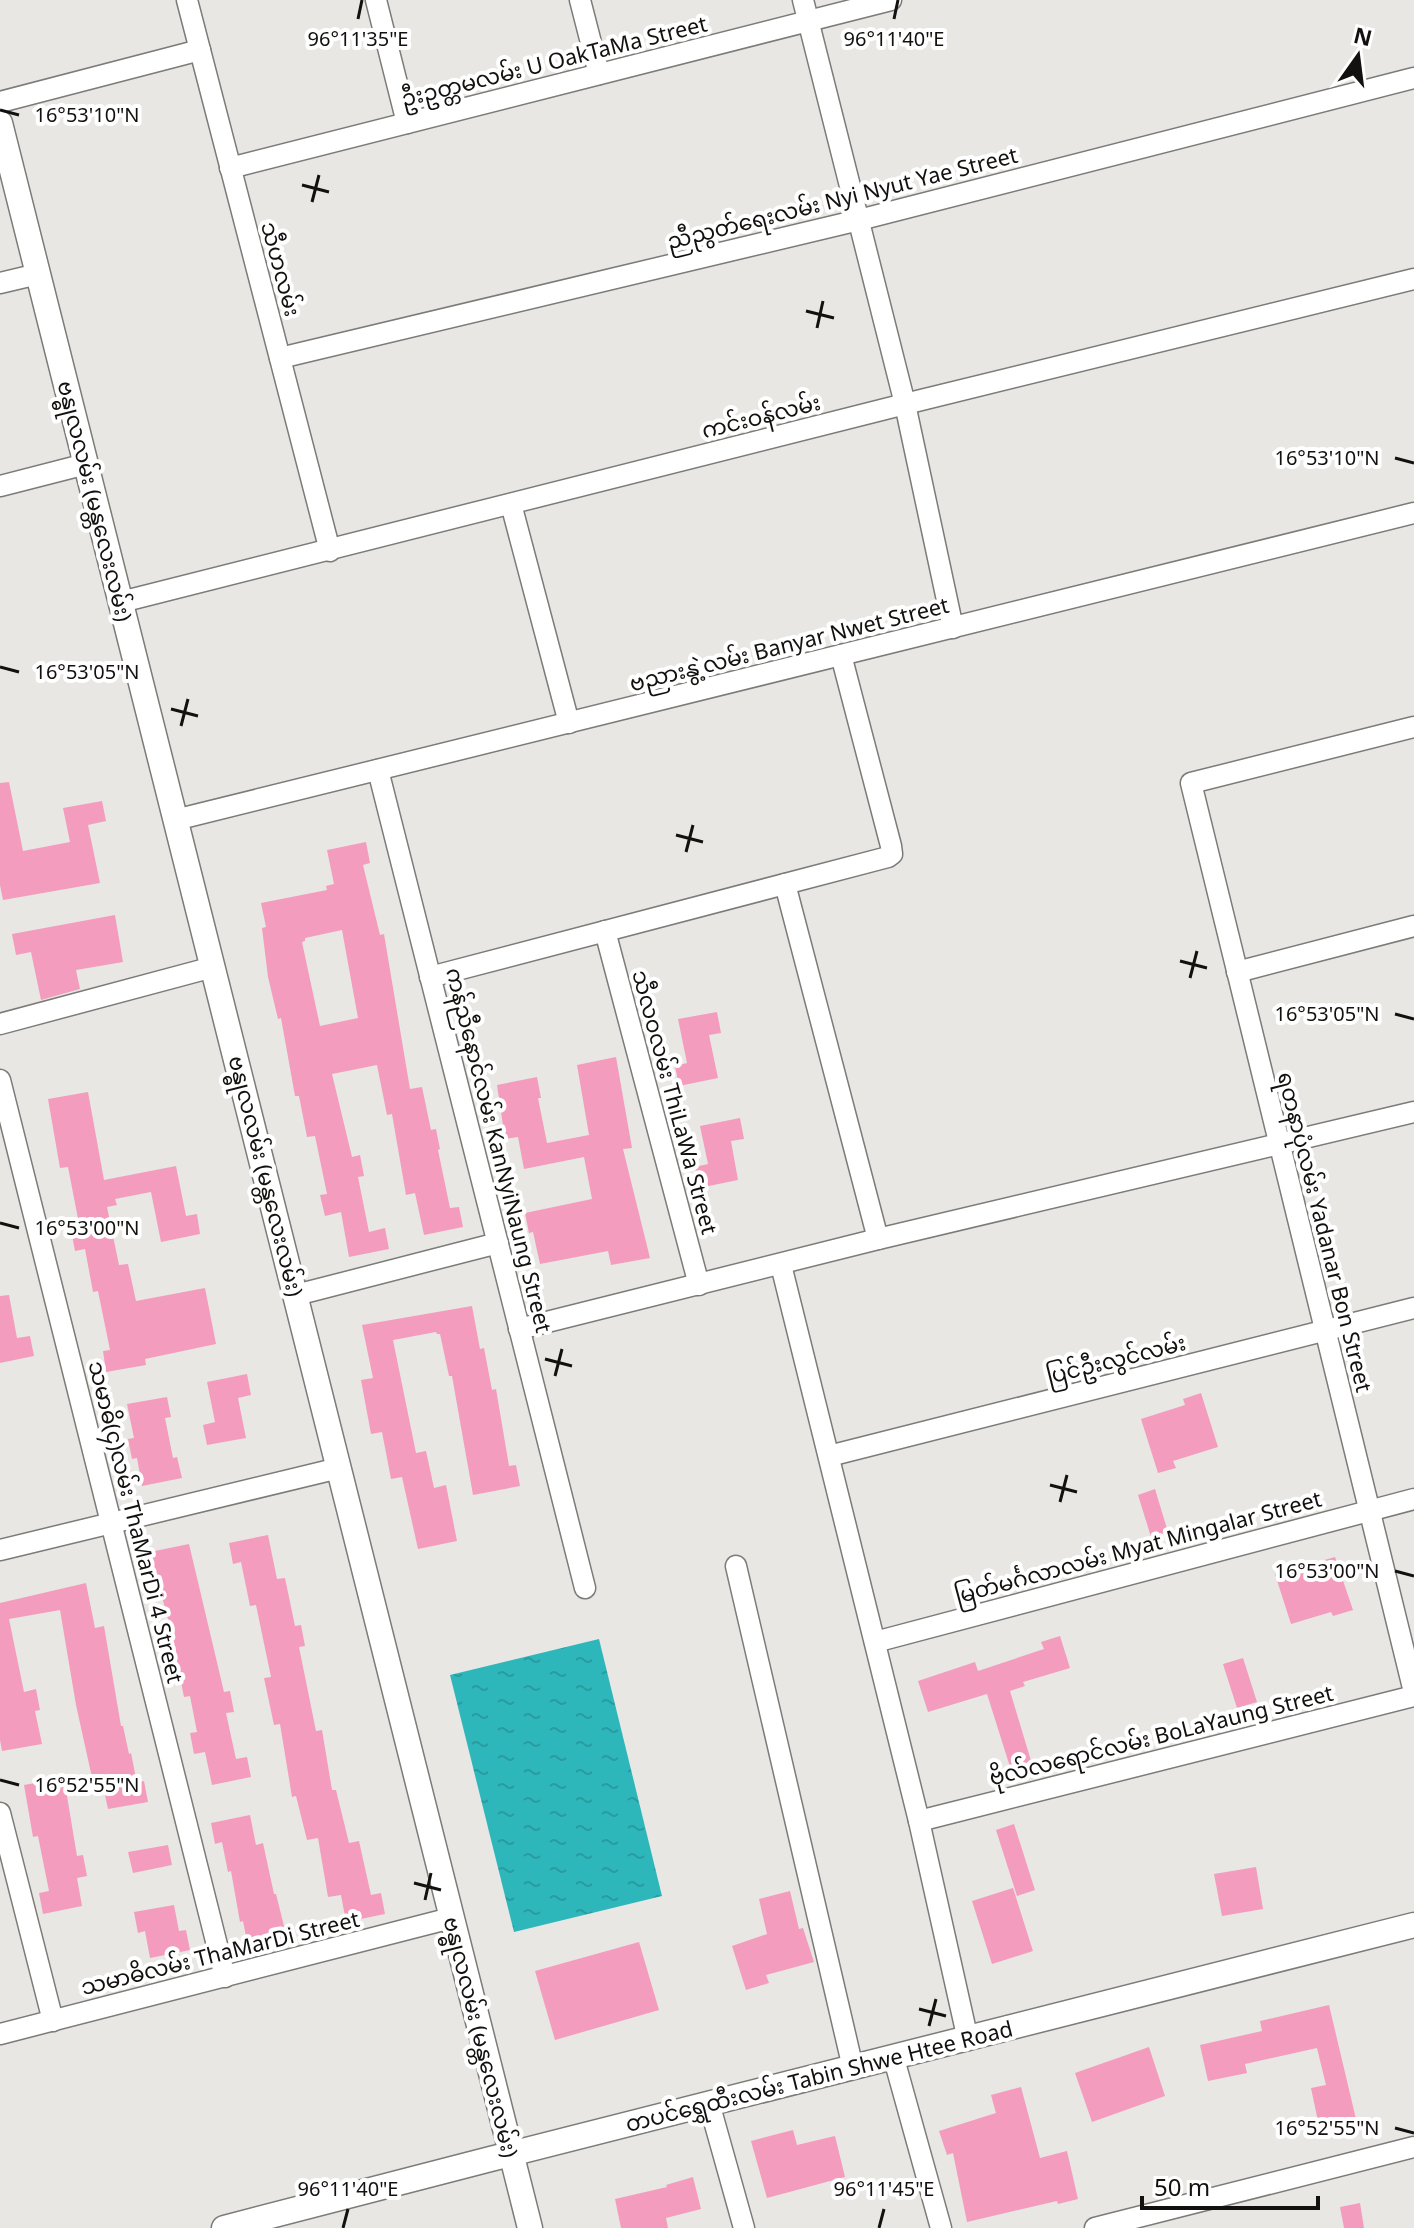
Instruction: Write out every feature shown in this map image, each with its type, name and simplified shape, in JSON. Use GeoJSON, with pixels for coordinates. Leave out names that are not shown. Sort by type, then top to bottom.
{"type":"FeatureCollection","features":[{"type":"Feature","properties":{"kind":"street","name":"သီဟလမ်း"},"geometry":{"type":"LineString","coordinates":[[187,0],[330,551]]}},
{"type":"Feature","properties":{"kind":"street"},"geometry":{"type":"LineString","coordinates":[[376,0],[407,123]]}},
{"type":"Feature","properties":{"kind":"street"},"geometry":{"type":"LineString","coordinates":[[580,0],[599,74]]}},
{"type":"Feature","properties":{"kind":"street"},"geometry":{"type":"LineString","coordinates":[[803,0],[905,404],[953,628]]}},
{"type":"Feature","properties":{"kind":"street","name":"ဦးဥတ္တမလမ်း U OakTaMa Street"},"geometry":{"type":"LineString","coordinates":[[230,168],[891,0]]}},
{"type":"Feature","properties":{"kind":"street"},"geometry":{"type":"LineString","coordinates":[[0,102],[200,50]]}},
{"type":"Feature","properties":{"kind":"street","name":"ညီညွတ်ရေးလမ်း Nyi Nyut Yae Street"},"geometry":{"type":"LineString","coordinates":[[280,358],[859,220],[1414,78]]}},
{"type":"Feature","properties":{"kind":"street","name":"ဗန္ဓုလလမ်း (မန္တလေးလမ်း)"},"geometry":{"type":"LineString","coordinates":[[0,123],[530,2228]]}},
{"type":"Feature","properties":{"kind":"street"},"geometry":{"type":"LineString","coordinates":[[0,283],[38,274]]}},
{"type":"Feature","properties":{"kind":"street","name":"ကင်းဝန်လမ်း"},"geometry":{"type":"LineString","coordinates":[[121,602],[1414,279]]}},
{"type":"Feature","properties":{"kind":"street"},"geometry":{"type":"LineString","coordinates":[[0,486],[86,464]]}},
{"type":"Feature","properties":{"kind":"street"},"geometry":{"type":"LineString","coordinates":[[511,504],[569,723]]}},
{"type":"Feature","properties":{"kind":"street","name":"ဗညားနွဲ့လမ်း Banyar Nwet Street"},"geometry":{"type":"LineString","coordinates":[[175,820],[1414,513]]}},
{"type":"Feature","properties":{"kind":"street"},"geometry":{"type":"LineString","coordinates":[[430,977],[892,854],[841,655]]}},
{"type":"Feature","properties":{"kind":"street","name":"ရတနာပုံလမ်း Yadanar Bon Street"},"geometry":{"type":"LineString","coordinates":[[1414,727],[1191,783],[1414,1694]]}},
{"type":"Feature","properties":{"kind":"street","name":"ကန်ညီနောင်လမ်း KanNyiNaung Street"},"geometry":{"type":"LineString","coordinates":[[378,770],[585,1588]]}},
{"type":"Feature","properties":{"kind":"street"},"geometry":{"type":"LineString","coordinates":[[785,884],[878,1239]]}},
{"type":"Feature","properties":{"kind":"street"},"geometry":{"type":"LineString","coordinates":[[1237,972],[1414,926]]}},
{"type":"Feature","properties":{"kind":"street","name":"သီလဝလမ်း ThiLaWa Street"},"geometry":{"type":"LineString","coordinates":[[605,931],[699,1285]]}},
{"type":"Feature","properties":{"kind":"street"},"geometry":{"type":"LineString","coordinates":[[0,1024],[213,967]]}},
{"type":"Feature","properties":{"kind":"street","name":"သမာဓိ(၄)လမ်း ThaMarDi 4 Street"},"geometry":{"type":"LineString","coordinates":[[0,1080],[225,1977]]}},
{"type":"Feature","properties":{"kind":"street"},"geometry":{"type":"LineString","coordinates":[[519,1329],[878,1239],[1414,1112]]}},
{"type":"Feature","properties":{"kind":"street"},"geometry":{"type":"LineString","coordinates":[[296,1295],[498,1243]]}},
{"type":"Feature","properties":{"kind":"street"},"geometry":{"type":"LineString","coordinates":[[781,1265],[919,1821],[968,2040]]}},
{"type":"Feature","properties":{"kind":"street","name":"ပြင်ဦးလွင်လမ်း"},"geometry":{"type":"LineString","coordinates":[[829,1456],[1414,1308]]}},
{"type":"Feature","properties":{"kind":"street"},"geometry":{"type":"LineString","coordinates":[[0,1550],[339,1468]]}},
{"type":"Feature","properties":{"kind":"street","name":"မြတ်မင်္ဂလာလမ်း Myat Mingalar Street"},"geometry":{"type":"LineString","coordinates":[[875,1642],[1414,1499]]}},
{"type":"Feature","properties":{"kind":"street"},"geometry":{"type":"LineString","coordinates":[[736,1566],[853,2068]]}},
{"type":"Feature","properties":{"kind":"street","name":"ဗိုလ်လရောင်လမ်း BoLaYaung Street"},"geometry":{"type":"LineString","coordinates":[[919,1821],[1414,1694]]}},
{"type":"Feature","properties":{"kind":"street"},"geometry":{"type":"LineString","coordinates":[[0,1813],[53,2021]]}},
{"type":"Feature","properties":{"kind":"street","name":"သမာဓိလမ်း ThaMarDi Street"},"geometry":{"type":"LineString","coordinates":[[0,2034],[451,1918]]}},
{"type":"Feature","properties":{"kind":"street","name":"တပင်ရွှေထီးလမ်း Tabin Shwe Htee Road"},"geometry":{"type":"LineString","coordinates":[[224,2228],[510,2152],[894,2059],[1414,1925]]}},
{"type":"Feature","properties":{"kind":"street"},"geometry":{"type":"LineString","coordinates":[[894,2059],[941,2228]]}},
{"type":"Feature","properties":{"kind":"street"},"geometry":{"type":"LineString","coordinates":[[709,2103],[744,2228]]}},
{"type":"Feature","properties":{"kind":"street"},"geometry":{"type":"LineString","coordinates":[[1095,2228],[1414,2147]]}},
{"type":"Feature","properties":{"kind":"water"},"geometry":{"type":"Polygon","coordinates":[[[599,1639],[662,1896],[514,1932],[450,1675],[599,1639]]]}},
{"type":"Feature","properties":{"kind":"building"},"geometry":{"type":"Polygon","coordinates":[[[9,782],[23,851],[70,842],[63,808],[102,801],[106,821],[88,825],[100,883],[3,900],[0,885],[0,783],[9,782]]]}},
{"type":"Feature","properties":{"kind":"building"},"geometry":{"type":"Polygon","coordinates":[[[366,842],[370,863],[363,865],[380,935],[384,934],[410,1089],[422,1087],[431,1130],[436,1129],[450,1208],[459,1207],[463,1227],[424,1235],[415,1193],[406,1195],[392,1114],[387,1115],[377,1065],[332,1074],[352,1157],[360,1155],[364,1176],[358,1177],[369,1232],[385,1228],[389,1249],[349,1257],[341,1212],[325,1216],[320,1195],[327,1194],[315,1136],[307,1137],[299,1096],[295,1096],[281,1018],[278,1019],[268,977],[262,928],[266,927],[261,903],[327,890],[326,886],[334,884],[327,850],[366,842]],[[342,930],[305,938],[302,942],[320,1026],[358,1018],[342,930]]]}},
{"type":"Feature","properties":{"kind":"building"},"geometry":{"type":"Polygon","coordinates":[[[115,915],[123,962],[76,970],[80,989],[41,1000],[31,952],[16,955],[12,934],[115,915]]]}},
{"type":"Feature","properties":{"kind":"building"},"geometry":{"type":"Polygon","coordinates":[[[717,1012],[721,1033],[709,1035],[718,1078],[679,1086],[675,1066],[687,1063],[678,1019],[717,1012]]]}},
{"type":"Feature","properties":{"kind":"building"},"geometry":{"type":"Polygon","coordinates":[[[616,1057],[632,1148],[623,1149],[650,1258],[611,1265],[608,1251],[540,1264],[525,1213],[592,1199],[584,1157],[524,1169],[518,1137],[505,1139],[497,1085],[537,1077],[547,1143],[589,1135],[577,1065],[616,1057]]]}},
{"type":"Feature","properties":{"kind":"building"},"geometry":{"type":"Polygon","coordinates":[[[88,1092],[104,1180],[176,1166],[186,1216],[197,1214],[200,1234],[161,1242],[151,1192],[115,1199],[117,1205],[107,1207],[119,1265],[128,1264],[136,1301],[205,1288],[216,1344],[145,1359],[146,1365],[106,1372],[103,1351],[110,1350],[98,1291],[93,1292],[85,1249],[75,1251],[71,1230],[80,1229],[68,1167],[60,1168],[48,1099],[88,1092]]]}},
{"type":"Feature","properties":{"kind":"building"},"geometry":{"type":"Polygon","coordinates":[[[740,1118],[744,1139],[731,1141],[738,1180],[699,1188],[695,1167],[708,1164],[700,1126],[740,1118]]]}},
{"type":"Feature","properties":{"kind":"building"},"geometry":{"type":"Polygon","coordinates":[[[9,1295],[17,1338],[30,1336],[34,1356],[0,1363],[0,1296],[9,1295]]]}},
{"type":"Feature","properties":{"kind":"building"},"geometry":{"type":"Polygon","coordinates":[[[472,1306],[480,1349],[484,1348],[492,1390],[496,1389],[509,1466],[516,1465],[520,1486],[473,1495],[452,1376],[449,1376],[440,1334],[436,1332],[393,1340],[416,1453],[426,1451],[434,1488],[446,1485],[457,1541],[418,1549],[402,1477],[391,1479],[382,1432],[371,1434],[361,1380],[373,1378],[362,1325],[472,1306]]]}},
{"type":"Feature","properties":{"kind":"building"},"geometry":{"type":"Polygon","coordinates":[[[247,1374],[251,1395],[238,1398],[246,1438],[207,1445],[203,1425],[215,1422],[207,1382],[247,1374]]]}},
{"type":"Feature","properties":{"kind":"building"},"geometry":{"type":"Polygon","coordinates":[[[1201,1393],[1218,1447],[1173,1461],[1176,1468],[1158,1473],[1141,1419],[1185,1405],[1183,1399],[1201,1393]]]}},
{"type":"Feature","properties":{"kind":"building"},"geometry":{"type":"Polygon","coordinates":[[[167,1397],[171,1417],[165,1418],[173,1458],[177,1457],[182,1478],[142,1486],[137,1458],[132,1459],[128,1439],[134,1438],[127,1404],[167,1397]]]}},
{"type":"Feature","properties":{"kind":"building"},"geometry":{"type":"Polygon","coordinates":[[[1155,1489],[1168,1532],[1151,1537],[1138,1495],[1155,1489]]]}},
{"type":"Feature","properties":{"kind":"building"},"geometry":{"type":"Polygon","coordinates":[[[268,1535],[277,1579],[285,1578],[295,1626],[301,1625],[305,1646],[299,1647],[316,1731],[322,1730],[332,1790],[336,1790],[349,1843],[359,1841],[371,1895],[381,1893],[385,1914],[346,1922],[341,1895],[328,1897],[318,1838],[307,1840],[296,1796],[292,1797],[280,1724],[274,1725],[264,1678],[271,1677],[256,1605],[250,1606],[241,1562],[233,1564],[229,1543],[268,1535]]]}},
{"type":"Feature","properties":{"kind":"building"},"geometry":{"type":"Polygon","coordinates":[[[189,1544],[224,1692],[230,1691],[234,1712],[226,1713],[236,1759],[247,1757],[251,1777],[212,1785],[205,1752],[194,1754],[190,1733],[197,1732],[190,1696],[184,1697],[150,1552],[189,1544]]]}},
{"type":"Feature","properties":{"kind":"building"},"geometry":{"type":"Polygon","coordinates":[[[1335,1557],[1353,1610],[1333,1616],[1331,1612],[1291,1624],[1275,1574],[1335,1557]]]}},
{"type":"Feature","properties":{"kind":"building"},"geometry":{"type":"Polygon","coordinates":[[[86,1583],[95,1628],[104,1626],[121,1726],[137,1783],[144,1781],[148,1802],[108,1809],[102,1781],[93,1782],[60,1610],[9,1619],[24,1692],[36,1689],[40,1710],[35,1711],[42,1744],[2,1751],[0,1603],[86,1583]]]}},
{"type":"Feature","properties":{"kind":"building"},"geometry":{"type":"Polygon","coordinates":[[[1060,1636],[1070,1668],[1023,1682],[1025,1686],[1010,1691],[1032,1764],[1011,1770],[987,1694],[928,1712],[918,1681],[975,1662],[978,1671],[1044,1649],[1041,1642],[1060,1636]]]}},
{"type":"Feature","properties":{"kind":"building"},"geometry":{"type":"Polygon","coordinates":[[[1243,1658],[1257,1702],[1237,1708],[1223,1664],[1243,1658]]]}},
{"type":"Feature","properties":{"kind":"building"},"geometry":{"type":"Polygon","coordinates":[[[64,1778],[77,1856],[83,1855],[87,1876],[77,1878],[82,1906],[43,1914],[39,1893],[49,1891],[38,1836],[33,1837],[24,1785],[64,1778]]]}},
{"type":"Feature","properties":{"kind":"building"},"geometry":{"type":"Polygon","coordinates":[[[250,1815],[256,1845],[263,1843],[289,1946],[250,1956],[231,1871],[228,1872],[222,1842],[215,1844],[211,1823],[250,1815]]]}},
{"type":"Feature","properties":{"kind":"building"},"geometry":{"type":"Polygon","coordinates":[[[1014,1824],[1035,1890],[1017,1896],[996,1830],[1014,1824]]]}},
{"type":"Feature","properties":{"kind":"building"},"geometry":{"type":"Polygon","coordinates":[[[168,1845],[172,1865],[133,1873],[128,1852],[168,1845]]]}},
{"type":"Feature","properties":{"kind":"building"},"geometry":{"type":"Polygon","coordinates":[[[1256,1867],[1263,1909],[1222,1916],[1214,1874],[1256,1867]]]}},
{"type":"Feature","properties":{"kind":"building"},"geometry":{"type":"Polygon","coordinates":[[[1013,1888],[1033,1951],[992,1964],[972,1901],[1013,1888]]]}},
{"type":"Feature","properties":{"kind":"building"},"geometry":{"type":"Polygon","coordinates":[[[790,1891],[799,1929],[803,1928],[814,1962],[766,1975],[769,1983],[746,1990],[732,1946],[767,1934],[759,1899],[790,1891]]]}},
{"type":"Feature","properties":{"kind":"building"},"geometry":{"type":"Polygon","coordinates":[[[174,1905],[179,1931],[186,1930],[190,1950],[150,1958],[145,1931],[138,1933],[134,1912],[174,1905]]]}},
{"type":"Feature","properties":{"kind":"building"},"geometry":{"type":"Polygon","coordinates":[[[639,1942],[659,2010],[555,2040],[535,1971],[639,1942]]]}},
{"type":"Feature","properties":{"kind":"building"},"geometry":{"type":"Polygon","coordinates":[[[1329,2005],[1356,2119],[1319,2126],[1311,2088],[1326,2085],[1317,2048],[1245,2064],[1247,2073],[1208,2081],[1200,2045],[1262,2031],[1260,2021],[1329,2005]]]}},
{"type":"Feature","properties":{"kind":"building"},"geometry":{"type":"Polygon","coordinates":[[[1149,2047],[1165,2096],[1092,2122],[1075,2073],[1149,2047]]]}},
{"type":"Feature","properties":{"kind":"building"},"geometry":{"type":"Polygon","coordinates":[[[1021,2087],[1040,2158],[1067,2151],[1078,2199],[967,2222],[953,2153],[947,2155],[939,2131],[996,2113],[991,2095],[1021,2087]]]}},
{"type":"Feature","properties":{"kind":"building"},"geometry":{"type":"Polygon","coordinates":[[[793,2130],[797,2145],[835,2136],[845,2177],[767,2198],[751,2141],[793,2130]]]}},
{"type":"Feature","properties":{"kind":"building"},"geometry":{"type":"Polygon","coordinates":[[[693,2177],[701,2209],[666,2218],[668,2228],[621,2228],[615,2199],[667,2187],[693,2177]]]}},
{"type":"Feature","properties":{"kind":"building"},"geometry":{"type":"Polygon","coordinates":[[[1360,2203],[1364,2228],[1344,2228],[1340,2207],[1360,2203]]]}}]}
